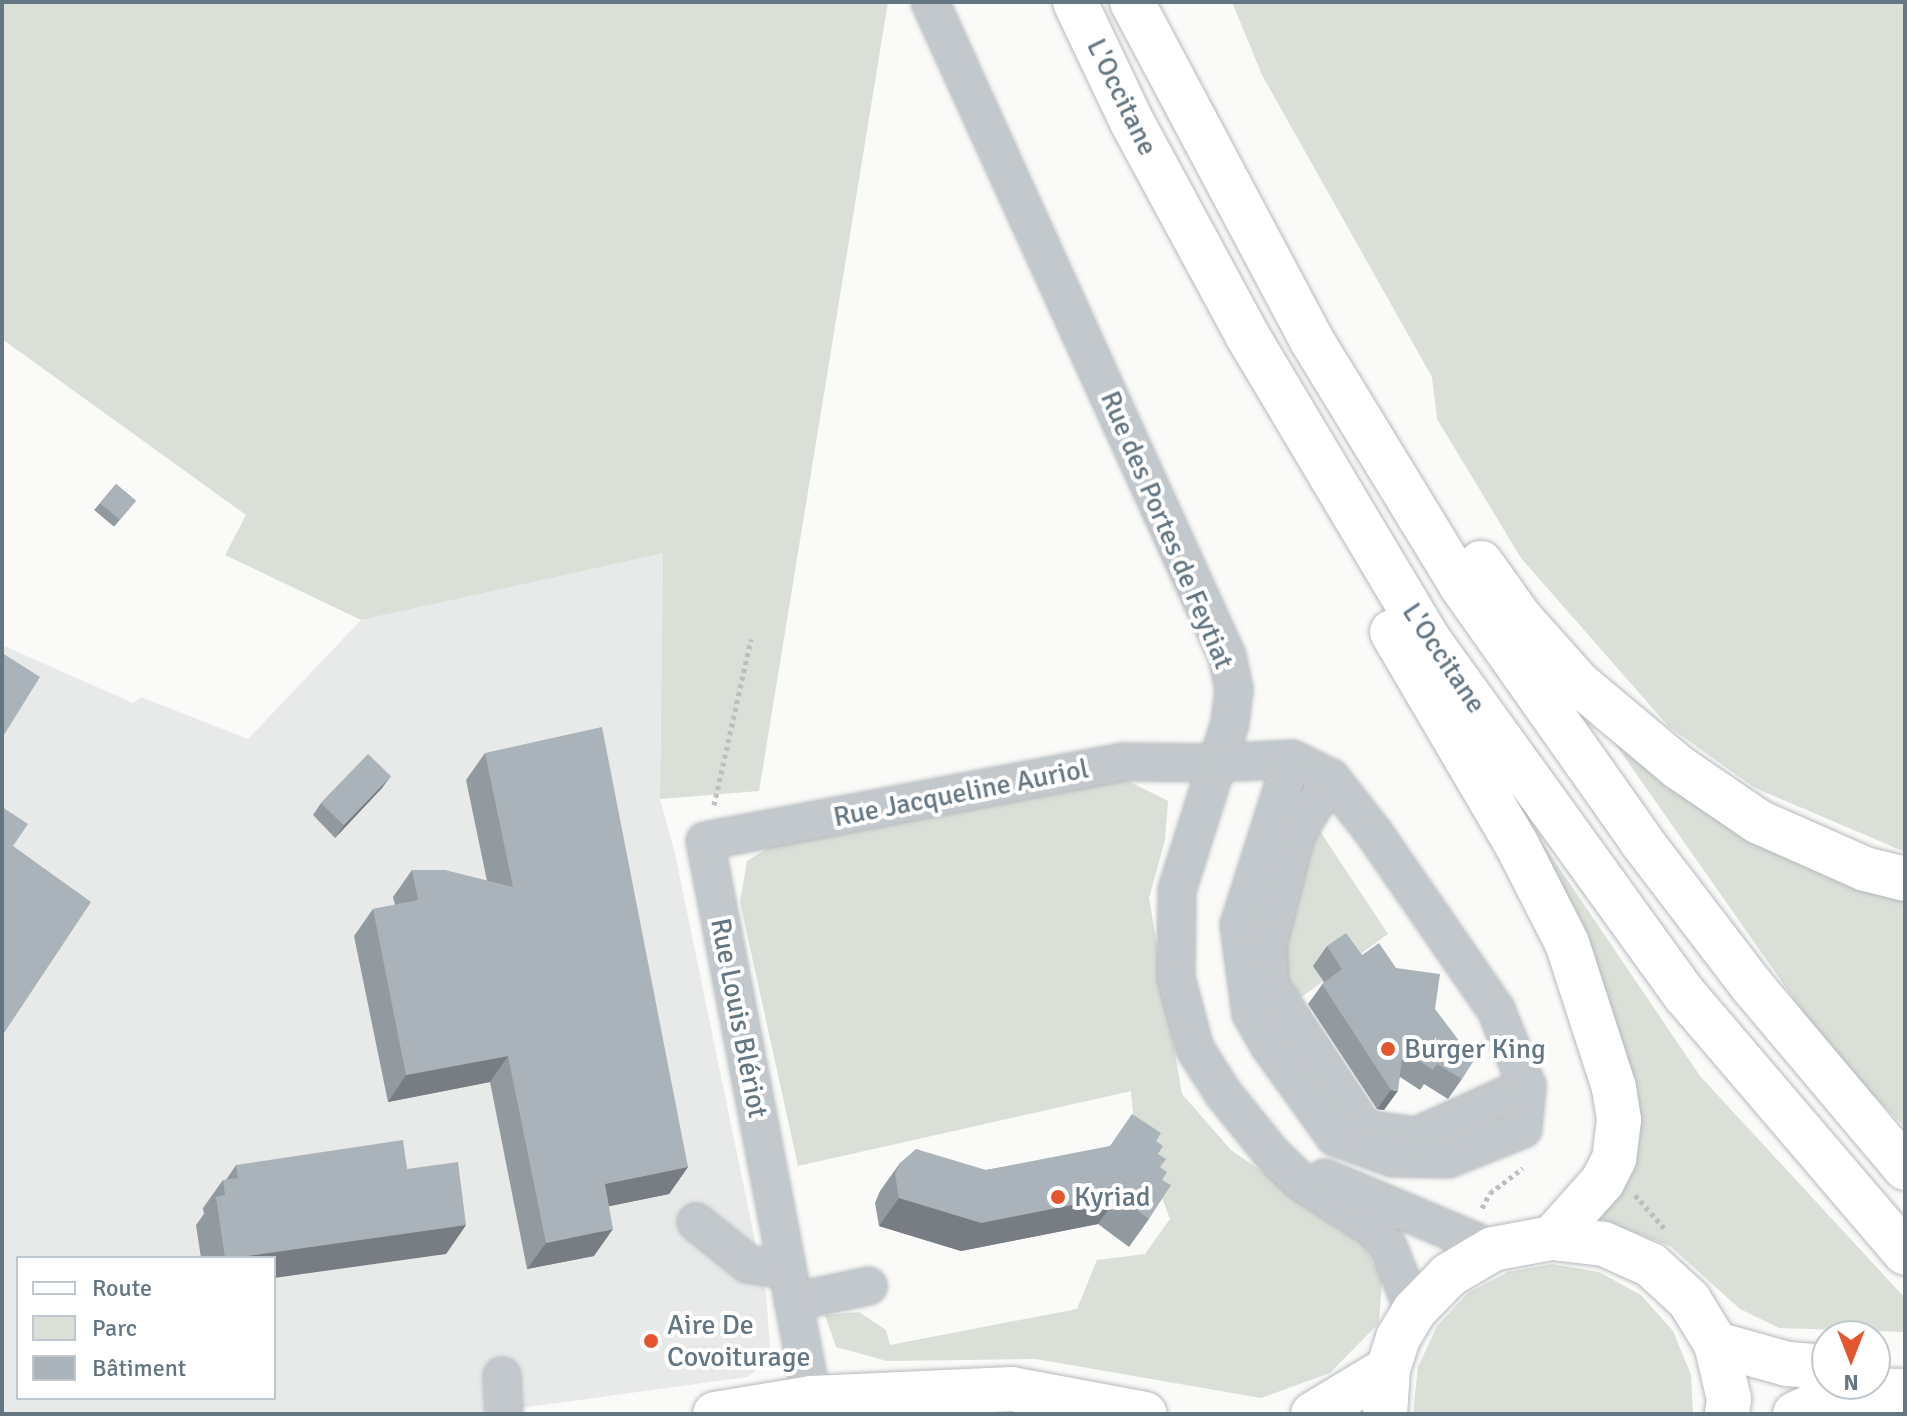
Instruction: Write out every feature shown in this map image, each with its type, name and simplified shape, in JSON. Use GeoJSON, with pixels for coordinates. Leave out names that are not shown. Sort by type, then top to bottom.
{"type":"FeatureCollection","features":[{"type":"Feature","properties":{"kind":"main road","name":"L'Occitane"},"geometry":{"type":"LineString","coordinates":[[1075,2],[1132,122],[1247,335],[1428,639],[1685,995],[1905,1253]]}},
{"type":"Feature","properties":{"kind":"main road","name":"L'Occitane"},"geometry":{"type":"LineString","coordinates":[[1132,2],[1266,257],[1383,461],[1461,585],[1642,842],[1752,986],[1905,1168]]}},
{"type":"Feature","properties":{"kind":"main road"},"geometry":{"type":"LineString","coordinates":[[1383,461],[1437,502],[1521,619],[1578,683],[1678,767],[1759,822],[1865,869],[1905,879]]}},
{"type":"Feature","properties":{"kind":"main road"},"geometry":{"type":"LineString","coordinates":[[1359,527],[1359,577],[1517,845],[1567,943],[1614,1088],[1619,1120],[1614,1159],[1603,1181],[1552,1238]]}},
{"type":"Feature","properties":{"kind":"main road"},"geometry":{"type":"LineString","coordinates":[[1385,1414],[1388,1369],[1398,1338],[1414,1311],[1449,1275],[1493,1249],[1552,1238],[1604,1244],[1651,1265],[1689,1300],[1716,1344],[1729,1399],[1727,1414]]}},
{"type":"Feature","properties":{"kind":"main road"},"geometry":{"type":"LineString","coordinates":[[1716,1344],[1811,1368]]}},
{"type":"Feature","properties":{"kind":"main road"},"geometry":{"type":"LineString","coordinates":[[1313,1414],[1388,1369]]}},
{"type":"Feature","properties":{"kind":"main road"},"geometry":{"type":"LineString","coordinates":[[715,1414],[812,1398],[1012,1389],[1145,1414]]}},
{"type":"Feature","properties":{"kind":"main road"},"geometry":{"type":"LineString","coordinates":[[1795,1414],[1815,1400]]}},
{"type":"Feature","properties":{"kind":"street","name":"Rue des Portes de Feytiat"},"geometry":{"type":"LineString","coordinates":[[930,2],[1227,656],[1234,690],[1230,723],[1177,890],[1176,978],[1195,1049],[1223,1093],[1272,1154],[1301,1182],[1374,1229],[1388,1247],[1414,1311]]}},
{"type":"Feature","properties":{"kind":"street","name":"Rue Jacqueline Auriol"},"geometry":{"type":"LineString","coordinates":[[705,841],[1125,762],[1218,763],[1292,759]]}},
{"type":"Feature","properties":{"kind":"street"},"geometry":{"type":"LineString","coordinates":[[1292,759],[1331,778],[1374,833],[1496,1010],[1527,1086],[1523,1129],[1448,1159],[1393,1158],[1335,1137],[1251,1014],[1239,925],[1292,759]]}},
{"type":"Feature","properties":{"kind":"street"},"geometry":{"type":"LineString","coordinates":[[1331,778],[1296,835],[1268,945],[1270,985],[1365,1129],[1417,1136],[1527,1086]]}},
{"type":"Feature","properties":{"kind":"street","name":"Rue Louis Blériot"},"geometry":{"type":"LineString","coordinates":[[705,841],[812,1398]]}},
{"type":"Feature","properties":{"kind":"street","name":"Rue des Portes de Feytiat"},"geometry":{"type":"LineString","coordinates":[[1272,1154],[1493,1249]]}},
{"type":"Feature","properties":{"kind":"street"},"geometry":{"type":"LineString","coordinates":[[696,1222],[748,1264],[790,1286],[868,1286]]}},
{"type":"Feature","properties":{"kind":"street"},"geometry":{"type":"LineString","coordinates":[[502,1376],[504,1414]]}},
{"type":"Feature","properties":{"kind":"path"},"geometry":{"type":"LineString","coordinates":[[705,841],[751,639]]}},
{"type":"Feature","properties":{"kind":"shaded area"},"geometry":{"type":"Polygon","coordinates":[[[663,552],[660,799],[675,854],[766,1294],[770,1347],[762,1366],[747,1377],[477,1414],[2,1414],[2,645],[133,703],[141,697],[248,739],[361,620],[663,552]]]}},
{"type":"Feature","properties":{"kind":"green space"},"geometry":{"type":"Polygon","coordinates":[[[2,2],[888,2],[759,791],[660,799],[663,553],[361,620],[225,555],[246,515],[2,339],[2,2]]]}},
{"type":"Feature","properties":{"kind":"green space"},"geometry":{"type":"Polygon","coordinates":[[[1232,2],[1905,2],[1905,852],[1755,788],[1669,727],[1521,558],[1437,419],[1432,377],[1262,75],[1232,2]]]}},
{"type":"Feature","properties":{"kind":"green space"},"geometry":{"type":"Polygon","coordinates":[[[1609,735],[1905,898],[1905,1127],[1836,1059],[1609,735]]]}},
{"type":"Feature","properties":{"kind":"green space"},"geometry":{"type":"Polygon","coordinates":[[[1114,774],[1168,801],[1165,840],[1149,898],[1182,1094],[1231,1150],[1360,1239],[1382,1280],[1379,1323],[1330,1373],[1261,1398],[1036,1359],[887,1361],[836,1347],[825,1315],[859,1312],[886,1330],[890,1345],[1077,1309],[1097,1260],[1145,1254],[1170,1219],[1134,1123],[1131,1091],[798,1166],[740,902],[747,861],[777,842],[1114,774]]]}},
{"type":"Feature","properties":{"kind":"green space"},"geometry":{"type":"Polygon","coordinates":[[[1314,822],[1388,934],[1292,1004],[1280,968],[1314,822]]]}},
{"type":"Feature","properties":{"kind":"green space"},"geometry":{"type":"Polygon","coordinates":[[[1537,835],[1700,1076],[1905,1298],[1905,1332],[1891,1332],[1891,1320],[1811,1320],[1811,1329],[1779,1328],[1740,1309],[1670,1246],[1592,1216],[1622,1058],[1537,835]]]}},
{"type":"Feature","properties":{"kind":"green space"},"geometry":{"type":"Polygon","coordinates":[[[1552,1264],[1599,1272],[1641,1295],[1673,1331],[1691,1375],[1693,1414],[1413,1414],[1418,1367],[1437,1326],[1468,1293],[1508,1272],[1552,1264]]]}},
{"type":"Feature","properties":{"kind":"building"},"geometry":{"type":"Polygon","coordinates":[[[116,484],[136,501],[120,520],[100,503],[116,484]]]}},
{"type":"Feature","properties":{"kind":"building"},"geometry":{"type":"Polygon","coordinates":[[[2,653],[40,677],[2,738],[2,653]]]}},
{"type":"Feature","properties":{"kind":"building"},"geometry":{"type":"Polygon","coordinates":[[[602,727],[688,1167],[605,1184],[613,1229],[546,1243],[508,1056],[406,1075],[373,909],[418,900],[412,870],[445,870],[513,887],[485,753],[602,727]]]}},
{"type":"Feature","properties":{"kind":"building"},"geometry":{"type":"Polygon","coordinates":[[[368,754],[391,776],[344,825],[321,803],[368,754]]]}},
{"type":"Feature","properties":{"kind":"building"},"geometry":{"type":"Polygon","coordinates":[[[2,807],[28,824],[13,846],[91,902],[2,1036],[2,807]]]}},
{"type":"Feature","properties":{"kind":"building"},"geometry":{"type":"Polygon","coordinates":[[[1346,933],[1362,955],[1379,943],[1396,968],[1440,974],[1435,1009],[1460,1042],[1478,1054],[1462,1079],[1437,1064],[1433,1070],[1403,1050],[1398,1091],[1391,1090],[1322,984],[1342,969],[1327,946],[1346,933]]]}},
{"type":"Feature","properties":{"kind":"building"},"geometry":{"type":"Polygon","coordinates":[[[1132,1114],[1161,1133],[1156,1141],[1163,1146],[1158,1154],[1166,1159],[1160,1167],[1167,1172],[1162,1180],[1171,1185],[1149,1219],[1118,1196],[981,1223],[899,1198],[895,1174],[900,1163],[916,1149],[986,1170],[1110,1146],[1132,1114]]]}},
{"type":"Feature","properties":{"kind":"building"},"geometry":{"type":"Polygon","coordinates":[[[403,1140],[407,1169],[458,1162],[466,1225],[247,1256],[225,1256],[216,1197],[225,1195],[223,1180],[238,1178],[236,1165],[403,1140]]]}},
{"type":"Feature","properties":{"kind":"place","name":"Burger King"},"geometry":{"type":"Point","coordinates":[1388,1049]}},
{"type":"Feature","properties":{"kind":"place","name":"Kyriad"},"geometry":{"type":"Point","coordinates":[1058,1197]}},
{"type":"Feature","properties":{"kind":"place","name":"Aire De Covoiturage"},"geometry":{"type":"Point","coordinates":[651,1341]}}]}
